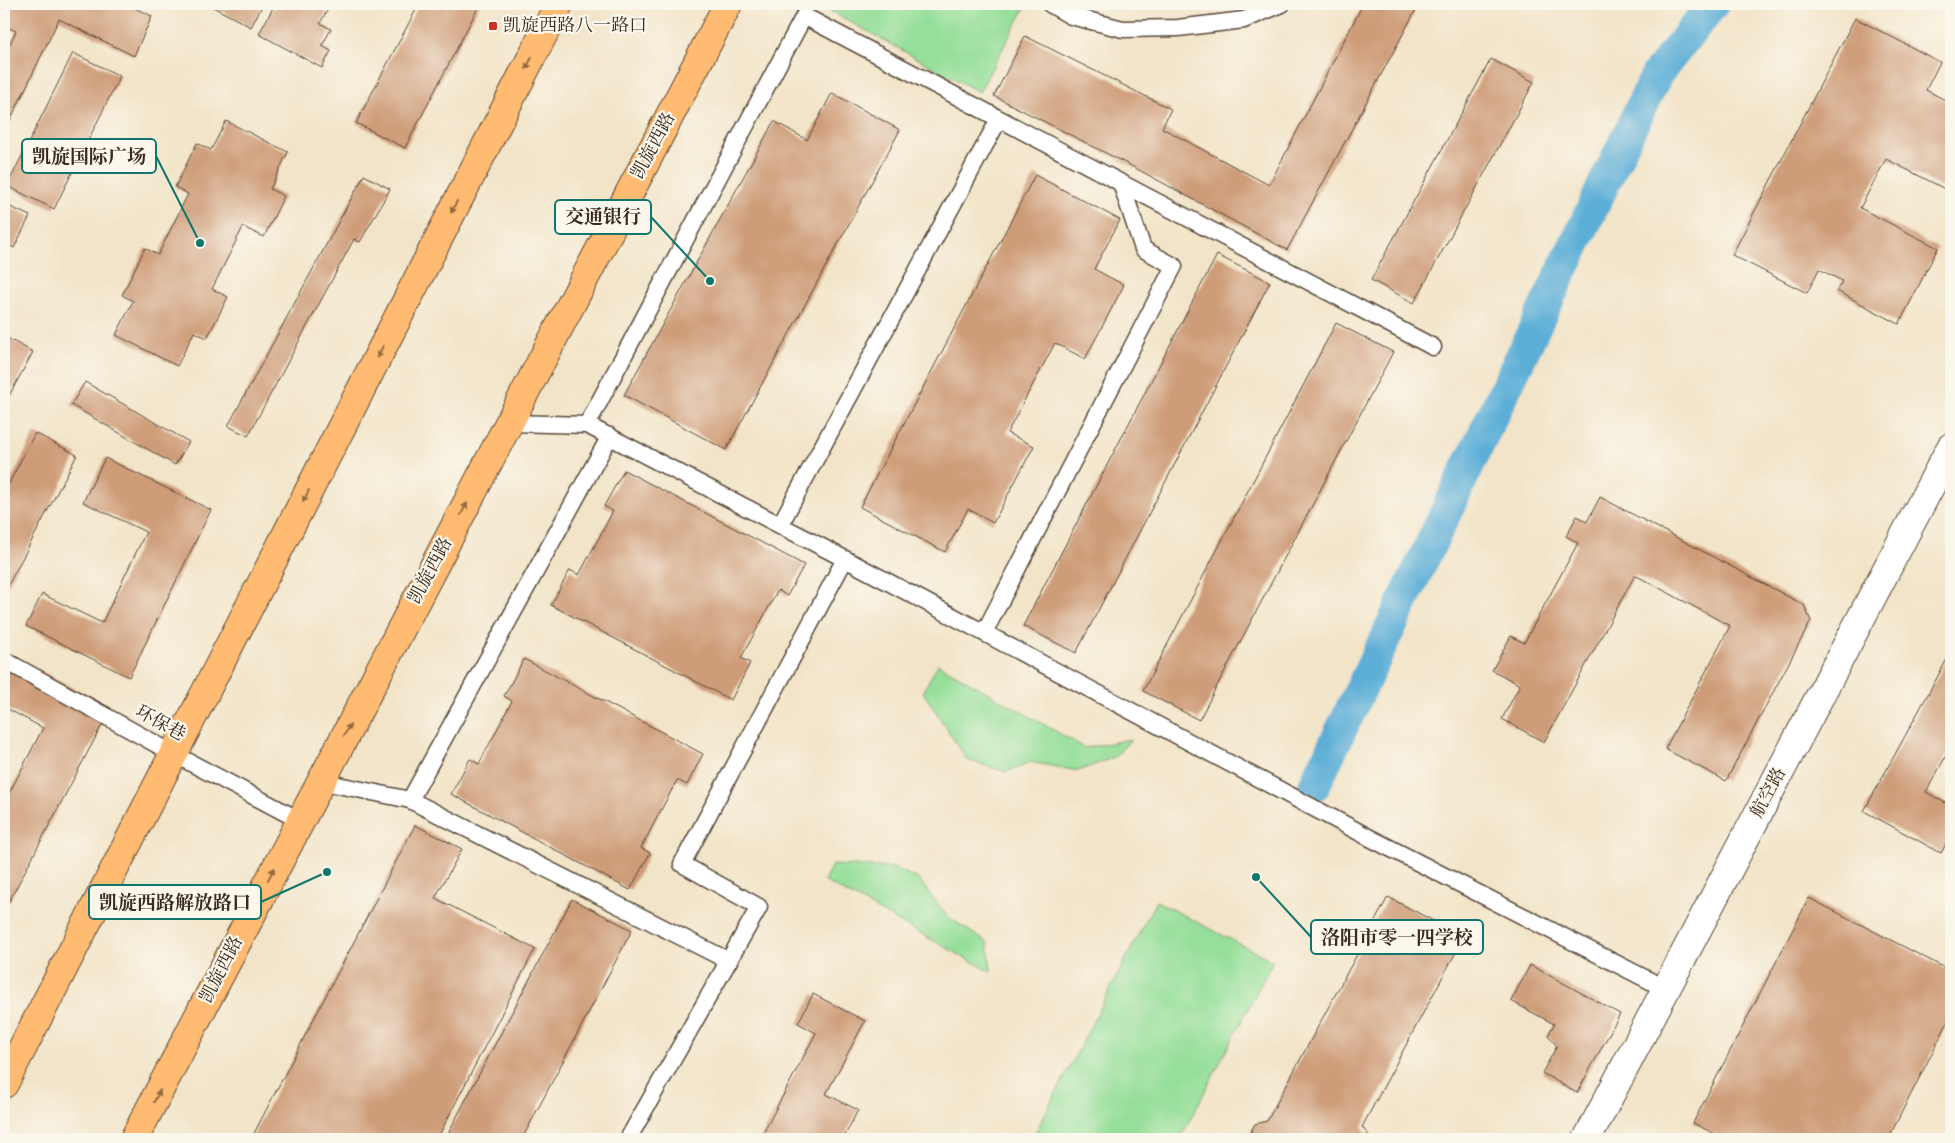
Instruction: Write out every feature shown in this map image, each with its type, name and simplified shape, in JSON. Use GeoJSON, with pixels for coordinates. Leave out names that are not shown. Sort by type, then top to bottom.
{"type":"FeatureCollection","features":[{"type":"Feature","properties":{"kind":"main road"},"geometry":{"type":"LineString","coordinates":[[4,1084],[559,4]]}},
{"type":"Feature","properties":{"kind":"main road","name":"凯旋西路"},"geometry":{"type":"LineString","coordinates":[[134,1139],[319,781],[510,423],[728,4]]}},
{"type":"Feature","properties":{"kind":"street","name":"航空路"},"geometry":{"type":"LineString","coordinates":[[1587,1139],[1951,446]]}},
{"type":"Feature","properties":{"kind":"lane"},"geometry":{"type":"LineString","coordinates":[[1050,4],[1071,16],[1123,29],[1178,28],[1244,20],[1282,4]]}},
{"type":"Feature","properties":{"kind":"lane"},"geometry":{"type":"LineString","coordinates":[[587,425],[804,16],[1434,347]]}},
{"type":"Feature","properties":{"kind":"lane"},"geometry":{"type":"LineString","coordinates":[[780,525],[999,119]]}},
{"type":"Feature","properties":{"kind":"lane"},"geometry":{"type":"LineString","coordinates":[[984,633],[1174,266],[1144,249],[1121,183]]}},
{"type":"Feature","properties":{"kind":"lane"},"geometry":{"type":"LineString","coordinates":[[510,423],[587,425],[610,436],[1372,839],[1666,989]]}},
{"type":"Feature","properties":{"kind":"lane"},"geometry":{"type":"LineString","coordinates":[[410,800],[610,436]]}},
{"type":"Feature","properties":{"kind":"lane"},"geometry":{"type":"LineString","coordinates":[[628,1139],[759,907],[682,864],[845,559]]}},
{"type":"Feature","properties":{"kind":"lane","name":"环保巷"},"geometry":{"type":"LineString","coordinates":[[4,660],[174,754],[299,820]]}},
{"type":"Feature","properties":{"kind":"lane"},"geometry":{"type":"LineString","coordinates":[[319,781],[410,800],[729,960]]}},
{"type":"Feature","properties":{"kind":"green space"},"geometry":{"type":"Polygon","coordinates":[[[817,4],[1027,4],[979,92],[817,4]]]}},
{"type":"Feature","properties":{"kind":"green space"},"geometry":{"type":"Polygon","coordinates":[[[938,664],[1085,748],[1131,739],[1115,757],[1078,771],[1030,762],[1006,772],[967,760],[923,692],[938,664]]]}},
{"type":"Feature","properties":{"kind":"green space"},"geometry":{"type":"Polygon","coordinates":[[[832,865],[894,868],[918,879],[948,917],[988,943],[991,972],[824,881],[832,865]]]}},
{"type":"Feature","properties":{"kind":"green space"},"geometry":{"type":"Polygon","coordinates":[[[1156,901],[1273,961],[1180,1139],[1032,1139],[1156,901]]]}},
{"type":"Feature","properties":{"kind":"building"},"geometry":{"type":"Polygon","coordinates":[[[4,4],[126,4],[152,16],[134,56],[59,19],[4,133],[4,56],[16,31],[4,26],[4,4]]]}},
{"type":"Feature","properties":{"kind":"building"},"geometry":{"type":"Polygon","coordinates":[[[212,4],[263,4],[251,27],[211,6],[212,4]]]}},
{"type":"Feature","properties":{"kind":"building"},"geometry":{"type":"Polygon","coordinates":[[[275,4],[331,4],[320,23],[331,29],[322,46],[331,51],[322,68],[259,34],[275,4]]]}},
{"type":"Feature","properties":{"kind":"building"},"geometry":{"type":"Polygon","coordinates":[[[419,4],[480,4],[405,148],[356,123],[419,4]]]}},
{"type":"Feature","properties":{"kind":"building"},"geometry":{"type":"Polygon","coordinates":[[[1363,4],[1419,4],[1287,250],[1139,170],[994,96],[1025,36],[1171,109],[1162,128],[1269,185],[1363,4]]]}},
{"type":"Feature","properties":{"kind":"building"},"geometry":{"type":"Polygon","coordinates":[[[1855,18],[1940,62],[1926,90],[1951,103],[1951,192],[1886,159],[1860,208],[1938,248],[1899,324],[1837,291],[1842,281],[1819,269],[1807,293],[1732,255],[1855,18]]]}},
{"type":"Feature","properties":{"kind":"building"},"geometry":{"type":"Polygon","coordinates":[[[73,53],[120,76],[54,209],[7,186],[73,53]]]}},
{"type":"Feature","properties":{"kind":"building"},"geometry":{"type":"Polygon","coordinates":[[[1491,59],[1534,82],[1414,303],[1371,280],[1491,59]]]}},
{"type":"Feature","properties":{"kind":"building"},"geometry":{"type":"Polygon","coordinates":[[[832,93],[900,130],[726,450],[624,395],[774,121],[807,140],[832,93]]]}},
{"type":"Feature","properties":{"kind":"building"},"geometry":{"type":"Polygon","coordinates":[[[226,121],[288,152],[270,189],[284,196],[264,237],[243,227],[212,289],[228,297],[207,338],[194,332],[177,366],[116,335],[133,301],[122,295],[145,248],[158,255],[188,194],[175,187],[197,143],[211,150],[226,121]]]}},
{"type":"Feature","properties":{"kind":"building"},"geometry":{"type":"Polygon","coordinates":[[[364,175],[390,189],[360,242],[354,239],[248,436],[228,426],[364,175]]]}},
{"type":"Feature","properties":{"kind":"building"},"geometry":{"type":"Polygon","coordinates":[[[1035,175],[1120,220],[1094,269],[1124,285],[1085,359],[1055,343],[1007,433],[1034,446],[993,523],[968,509],[945,552],[860,507],[1035,175]]]}},
{"type":"Feature","properties":{"kind":"building"},"geometry":{"type":"Polygon","coordinates":[[[4,204],[30,216],[14,248],[4,242],[4,204]]]}},
{"type":"Feature","properties":{"kind":"building"},"geometry":{"type":"Polygon","coordinates":[[[1217,255],[1270,282],[1076,653],[1023,626],[1217,255]]]}},
{"type":"Feature","properties":{"kind":"building"},"geometry":{"type":"Polygon","coordinates":[[[1336,323],[1393,352],[1199,720],[1143,691],[1336,323]]]}},
{"type":"Feature","properties":{"kind":"building"},"geometry":{"type":"Polygon","coordinates":[[[7,338],[33,352],[4,405],[4,344],[7,338]]]}},
{"type":"Feature","properties":{"kind":"building"},"geometry":{"type":"Polygon","coordinates":[[[85,382],[189,442],[175,465],[71,405],[85,382]]]}},
{"type":"Feature","properties":{"kind":"building"},"geometry":{"type":"Polygon","coordinates":[[[35,433],[77,455],[4,593],[4,493],[35,433]]]}},
{"type":"Feature","properties":{"kind":"building"},"geometry":{"type":"Polygon","coordinates":[[[105,458],[211,510],[129,677],[26,626],[42,594],[102,623],[146,532],[83,502],[105,458]]]}},
{"type":"Feature","properties":{"kind":"building"},"geometry":{"type":"Polygon","coordinates":[[[624,470],[804,565],[787,596],[778,590],[741,658],[750,663],[731,700],[551,605],[570,570],[579,575],[613,511],[604,506],[624,470]]]}},
{"type":"Feature","properties":{"kind":"building"},"geometry":{"type":"Polygon","coordinates":[[[1600,497],[1804,605],[1811,621],[1726,781],[1665,749],[1730,626],[1635,575],[1544,742],[1502,719],[1520,685],[1492,670],[1511,636],[1524,643],[1578,543],[1566,536],[1577,516],[1587,522],[1600,497]]]}},
{"type":"Feature","properties":{"kind":"building"},"geometry":{"type":"Polygon","coordinates":[[[4,652],[111,708],[4,911],[4,803],[43,728],[4,707],[4,652]]]}},
{"type":"Feature","properties":{"kind":"building"},"geometry":{"type":"Polygon","coordinates":[[[1951,652],[1951,747],[1926,792],[1951,806],[1951,835],[1941,853],[1864,811],[1951,652]]]}},
{"type":"Feature","properties":{"kind":"building"},"geometry":{"type":"Polygon","coordinates":[[[524,659],[703,754],[687,785],[677,780],[641,848],[650,853],[630,890],[451,794],[470,759],[479,764],[512,701],[504,696],[524,659]]]}},
{"type":"Feature","properties":{"kind":"building"},"geometry":{"type":"Polygon","coordinates":[[[415,825],[462,849],[435,898],[535,949],[437,1139],[251,1139],[415,825]]]}},
{"type":"Feature","properties":{"kind":"building"},"geometry":{"type":"Polygon","coordinates":[[[1388,897],[1464,937],[1362,1127],[1372,1139],[1247,1139],[1255,1124],[1267,1121],[1388,897]]]}},
{"type":"Feature","properties":{"kind":"building"},"geometry":{"type":"Polygon","coordinates":[[[1809,898],[1951,971],[1951,1016],[1888,1139],[1725,1139],[1693,1123],[1809,898]]]}},
{"type":"Feature","properties":{"kind":"building"},"geometry":{"type":"Polygon","coordinates":[[[572,899],[632,930],[522,1139],[445,1139],[572,899]]]}},
{"type":"Feature","properties":{"kind":"building"},"geometry":{"type":"Polygon","coordinates":[[[1530,965],[1620,1014],[1577,1093],[1542,1073],[1557,1046],[1548,1035],[1554,1024],[1511,1001],[1530,965]]]}},
{"type":"Feature","properties":{"kind":"building"},"geometry":{"type":"Polygon","coordinates":[[[813,994],[865,1021],[826,1094],[858,1110],[843,1139],[760,1139],[816,1033],[798,1023],[813,994]]]}},
{"type":"Feature","properties":{"kind":"waterway"},"geometry":{"type":"LineString","coordinates":[[1314,786],[1657,74],[1713,4]]}},
{"type":"Feature","properties":{"kind":"place","name":"凯旋西路八一路口"},"geometry":{"type":"Point","coordinates":[493,26]}},
{"type":"Feature","properties":{"kind":"place","name":"凯旋国际广场"},"geometry":{"type":"Point","coordinates":[200,243]}},
{"type":"Feature","properties":{"kind":"place","name":"交通银行"},"geometry":{"type":"Point","coordinates":[710,281]}},
{"type":"Feature","properties":{"kind":"place","name":"凯旋西路解放路口"},"geometry":{"type":"Point","coordinates":[327,872]}},
{"type":"Feature","properties":{"kind":"place","name":"洛阳市零一四学校"},"geometry":{"type":"Point","coordinates":[1256,877]}}]}
